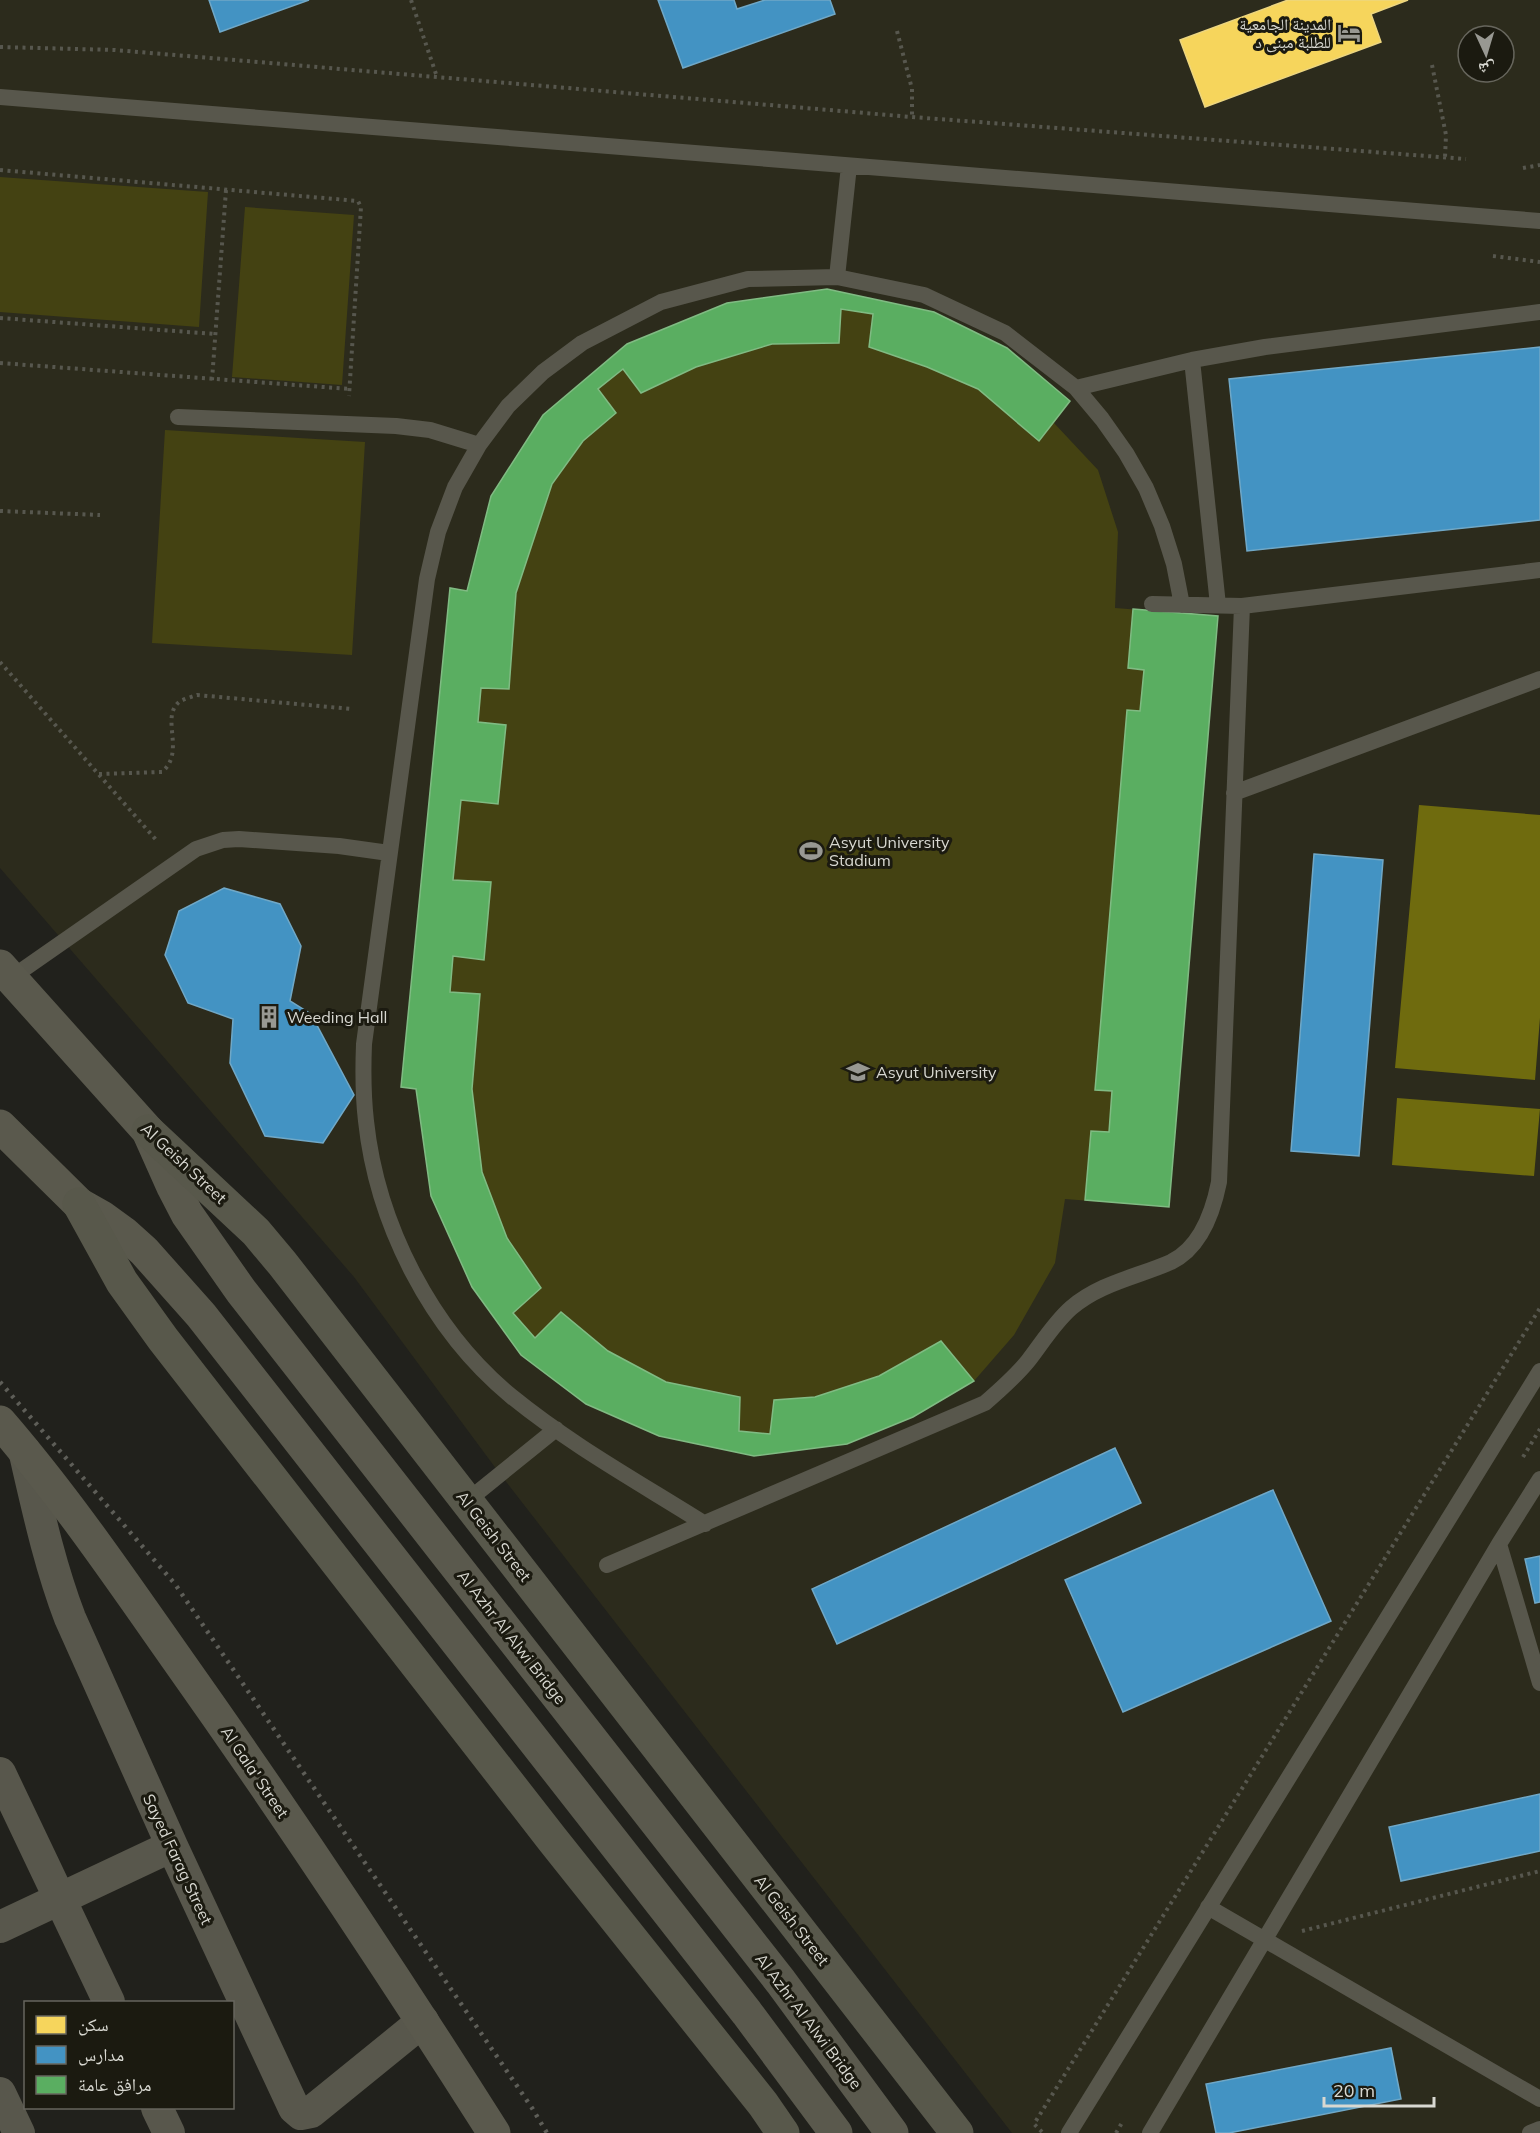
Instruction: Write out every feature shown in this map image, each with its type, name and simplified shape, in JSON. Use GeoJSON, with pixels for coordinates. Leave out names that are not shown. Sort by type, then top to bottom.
{"type":"FeatureCollection","features":[{"type":"Feature","properties":{"kind":"main road","name":"Al Geish Street"},"geometry":{"type":"LineString","coordinates":[[5,972],[148,1131],[256,1232],[957,2133]]}},
{"type":"Feature","properties":{"kind":"main road"},"geometry":{"type":"LineString","coordinates":[[0,1126],[79,1204],[102,1217],[144,1251],[201,1315],[747,2013],[836,2133]]}},
{"type":"Feature","properties":{"kind":"main road","name":"Al Azhr Al Alwi Bridge"},"geometry":{"type":"LineString","coordinates":[[148,1131],[172,1187],[187,1214],[242,1291],[781,1982],[892,2133]]}},
{"type":"Feature","properties":{"kind":"main road"},"geometry":{"type":"LineString","coordinates":[[79,1204],[122,1282],[163,1340],[544,1830],[763,2104],[783,2133]]}},
{"type":"Feature","properties":{"kind":"main road","name":"Al Gala' Street"},"geometry":{"type":"LineString","coordinates":[[0,1422],[24,1450],[126,1588],[222,1723],[423,2021],[494,2133]]}},
{"type":"Feature","properties":{"kind":"street","name":"Sayed Farag Street"},"geometry":{"type":"LineString","coordinates":[[24,1450],[57,1583],[172,1846],[297,2112],[301,2114],[311,2112],[423,2021]]}},
{"type":"Feature","properties":{"kind":"street"},"geometry":{"type":"LineString","coordinates":[[0,1773],[109,2001]]}},
{"type":"Feature","properties":{"kind":"street"},"geometry":{"type":"LineString","coordinates":[[0,1927],[172,1846]]}},
{"type":"Feature","properties":{"kind":"street"},"geometry":{"type":"LineString","coordinates":[[0,2093],[19,2133]]}},
{"type":"Feature","properties":{"kind":"street"},"geometry":{"type":"LineString","coordinates":[[158,2109],[169,2133]]}},
{"type":"Feature","properties":{"kind":"lane"},"geometry":{"type":"LineString","coordinates":[[0,97],[1540,221]]}},
{"type":"Feature","properties":{"kind":"lane"},"geometry":{"type":"LineString","coordinates":[[837,277],[849,166]]}},
{"type":"Feature","properties":{"kind":"lane"},"geometry":{"type":"LineString","coordinates":[[705,1524],[556,1429],[509,1394],[481,1367],[432,1305],[413,1271],[396,1236],[372,1161],[363,1083],[364,1044],[427,579],[438,532],[455,487],[479,445],[508,406],[543,372],[582,343],[661,302],[748,279],[837,277],[924,296],[1005,333],[1076,388],[1120,444],[1146,488],[1168,545],[1182,605]]}},
{"type":"Feature","properties":{"kind":"lane"},"geometry":{"type":"LineString","coordinates":[[1076,388],[1192,360],[1265,347],[1540,312]]}},
{"type":"Feature","properties":{"kind":"lane"},"geometry":{"type":"LineString","coordinates":[[1192,360],[1218,605]]}},
{"type":"Feature","properties":{"kind":"lane"},"geometry":{"type":"LineString","coordinates":[[178,417],[396,426],[430,430],[479,445]]}},
{"type":"Feature","properties":{"kind":"lane"},"geometry":{"type":"LineString","coordinates":[[1152,604],[1242,606],[1540,570]]}},
{"type":"Feature","properties":{"kind":"lane"},"geometry":{"type":"LineString","coordinates":[[607,1565],[985,1403],[1017,1374],[1060,1318],[1083,1299],[1104,1286],[1173,1261],[1194,1242],[1207,1224],[1215,1204],[1219,1182],[1242,606]]}},
{"type":"Feature","properties":{"kind":"lane"},"geometry":{"type":"LineString","coordinates":[[1234,793],[1540,680]]}},
{"type":"Feature","properties":{"kind":"lane"},"geometry":{"type":"LineString","coordinates":[[5,972],[196,849],[210,843],[239,839],[339,846],[389,853]]}},
{"type":"Feature","properties":{"kind":"lane"},"geometry":{"type":"LineString","coordinates":[[1069,2133],[1540,1371]]}},
{"type":"Feature","properties":{"kind":"lane"},"geometry":{"type":"LineString","coordinates":[[466,1501],[556,1429]]}},
{"type":"Feature","properties":{"kind":"lane"},"geometry":{"type":"LineString","coordinates":[[1150,2133],[1499,1544],[1540,1479]]}},
{"type":"Feature","properties":{"kind":"lane"},"geometry":{"type":"LineString","coordinates":[[1499,1544],[1540,1683]]}},
{"type":"Feature","properties":{"kind":"lane"},"geometry":{"type":"LineString","coordinates":[[1208,1907],[1540,2099]]}},
{"type":"Feature","properties":{"kind":"lane"},"geometry":{"type":"LineString","coordinates":[[1530,2133],[1540,2129]]}},
{"type":"Feature","properties":{"kind":"path"},"geometry":{"type":"LineString","coordinates":[[411,0],[437,77]]}},
{"type":"Feature","properties":{"kind":"path"},"geometry":{"type":"LineString","coordinates":[[897,31],[912,89],[912,117]]}},
{"type":"Feature","properties":{"kind":"path"},"geometry":{"type":"LineString","coordinates":[[0,47],[115,50],[912,117],[1466,159]]}},
{"type":"Feature","properties":{"kind":"path"},"geometry":{"type":"LineString","coordinates":[[1432,65],[1446,135],[1445,158]]}},
{"type":"Feature","properties":{"kind":"path"},"geometry":{"type":"LineString","coordinates":[[1523,168],[1540,165]]}},
{"type":"Feature","properties":{"kind":"path"},"geometry":{"type":"LineString","coordinates":[[0,170],[360,202],[362,207],[350,389],[0,363]]}},
{"type":"Feature","properties":{"kind":"path"},"geometry":{"type":"LineString","coordinates":[[212,380],[226,189]]}},
{"type":"Feature","properties":{"kind":"path"},"geometry":{"type":"LineString","coordinates":[[1493,256],[1540,262]]}},
{"type":"Feature","properties":{"kind":"path"},"geometry":{"type":"LineString","coordinates":[[0,318],[215,334]]}},
{"type":"Feature","properties":{"kind":"path"},"geometry":{"type":"LineString","coordinates":[[0,511],[100,515]]}},
{"type":"Feature","properties":{"kind":"path"},"geometry":{"type":"LineString","coordinates":[[0,662],[176,863]]}},
{"type":"Feature","properties":{"kind":"path"},"geometry":{"type":"LineString","coordinates":[[99,774],[162,772],[169,767],[174,755],[172,715],[175,706],[196,695],[352,709]]}},
{"type":"Feature","properties":{"kind":"path"},"geometry":{"type":"LineString","coordinates":[[1043,2133],[1034,2124],[1540,1308]]}},
{"type":"Feature","properties":{"kind":"path"},"geometry":{"type":"LineString","coordinates":[[1264,1941],[1540,1871]]}},
{"type":"Feature","properties":{"kind":"shaded area","name":"Asyut University"},"geometry":{"type":"Polygon","coordinates":[[[0,0],[1540,0],[1540,2133],[1012,2133],[500,1474],[354,1277],[0,868],[0,0]]]}},
{"type":"Feature","properties":{"kind":"shaded area"},"geometry":{"type":"Polygon","coordinates":[[[0,177],[208,192],[199,327],[0,312],[0,177]]]}},
{"type":"Feature","properties":{"kind":"shaded area"},"geometry":{"type":"Polygon","coordinates":[[[245,207],[354,215],[342,385],[232,377],[245,207]]]}},
{"type":"Feature","properties":{"kind":"shaded area","name":"Asyut University Stadium"},"geometry":{"type":"Polygon","coordinates":[[[827,289],[934,312],[1007,348],[1070,401],[1054,423],[1098,470],[1118,532],[1115,608],[1218,616],[1169,1207],[1065,1199],[1055,1263],[1014,1335],[974,1381],[913,1417],[847,1444],[754,1456],[659,1436],[586,1404],[521,1355],[472,1287],[431,1196],[416,1089],[401,1087],[450,588],[467,590],[491,496],[543,415],[627,344],[727,303],[827,289]]]}},
{"type":"Feature","properties":{"kind":"shaded area"},"geometry":{"type":"Polygon","coordinates":[[[165,430],[365,442],[352,655],[152,643],[165,430]]]}},
{"type":"Feature","properties":{"kind":"shaded area"},"geometry":{"type":"Polygon","coordinates":[[[1419,805],[1540,815],[1540,1018],[1535,1080],[1395,1068],[1419,805]]]}},
{"type":"Feature","properties":{"kind":"shaded area"},"geometry":{"type":"Polygon","coordinates":[[[1397,1098],[1540,1109],[1534,1176],[1392,1165],[1397,1098]]]}},
{"type":"Feature","properties":{"kind":"building: سكن"},"geometry":{"type":"Polygon","coordinates":[[[1288,0],[1408,0],[1371,14],[1381,42],[1205,107],[1180,40],[1288,0]]]}},
{"type":"Feature","properties":{"kind":"building: مدارس"},"geometry":{"type":"Polygon","coordinates":[[[209,0],[309,0],[220,32],[209,0]]]}},
{"type":"Feature","properties":{"kind":"building: مدارس"},"geometry":{"type":"Polygon","coordinates":[[[658,0],[734,0],[737,9],[765,0],[830,0],[835,14],[683,68],[658,0]]]}},
{"type":"Feature","properties":{"kind":"building: مدارس"},"geometry":{"type":"Polygon","coordinates":[[[1540,347],[1540,520],[1247,551],[1229,379],[1540,347]]]}},
{"type":"Feature","properties":{"kind":"building: مدارس"},"geometry":{"type":"Polygon","coordinates":[[[1314,854],[1383,860],[1359,1156],[1291,1151],[1314,854]]]}},
{"type":"Feature","properties":{"kind":"building: مدارس","name":"Weeding Hall"},"geometry":{"type":"Polygon","coordinates":[[[224,888],[280,904],[301,946],[290,1001],[311,1014],[354,1095],[323,1143],[265,1136],[230,1063],[233,1019],[188,1003],[165,955],[179,911],[224,888]]]}},
{"type":"Feature","properties":{"kind":"building: مدارس"},"geometry":{"type":"Polygon","coordinates":[[[1115,1448],[1141,1503],[837,1644],[812,1589],[1115,1448]]]}},
{"type":"Feature","properties":{"kind":"building: مدارس"},"geometry":{"type":"Polygon","coordinates":[[[1273,1490],[1331,1621],[1123,1712],[1065,1580],[1273,1490]]]}},
{"type":"Feature","properties":{"kind":"building: مدارس"},"geometry":{"type":"Polygon","coordinates":[[[1540,1556],[1540,1602],[1535,1603],[1525,1559],[1540,1556]]]}},
{"type":"Feature","properties":{"kind":"building: مدارس"},"geometry":{"type":"Polygon","coordinates":[[[1540,1794],[1540,1851],[1401,1881],[1389,1827],[1540,1794]]]}},
{"type":"Feature","properties":{"kind":"building: مدارس"},"geometry":{"type":"Polygon","coordinates":[[[1391,2048],[1401,2099],[1229,2133],[1216,2133],[1206,2084],[1391,2048]]]}},
{"type":"Feature","properties":{"kind":"building: مرافق عامة"},"geometry":{"type":"Polygon","coordinates":[[[827,289],[934,312],[1007,348],[1070,401],[1039,441],[978,389],[927,367],[869,347],[873,314],[841,309],[839,343],[772,344],[696,367],[641,393],[623,369],[598,389],[616,413],[583,441],[552,484],[516,593],[509,689],[481,688],[478,722],[506,725],[498,804],[461,800],[453,880],[491,882],[484,960],[453,956],[450,992],[480,994],[472,1089],[482,1172],[507,1238],[541,1288],[513,1313],[535,1338],[561,1312],[608,1351],[666,1382],[740,1397],[739,1431],[770,1434],[774,1400],[815,1397],[879,1376],[941,1341],[974,1381],[913,1417],[847,1444],[754,1456],[659,1436],[586,1404],[521,1355],[472,1287],[431,1196],[416,1089],[401,1087],[450,588],[467,591],[491,496],[543,415],[627,344],[727,303],[827,289]]]}},
{"type":"Feature","properties":{"kind":"building: مرافق عامة"},"geometry":{"type":"Polygon","coordinates":[[[1133,609],[1218,616],[1169,1207],[1085,1200],[1091,1131],[1109,1132],[1112,1091],[1095,1090],[1127,710],[1140,711],[1144,670],[1128,668],[1133,609]]]}},
{"type":"Feature","properties":{"kind":"railway"},"geometry":{"type":"LineString","coordinates":[[0,1382],[175,1584],[547,2133]]}},
{"type":"Feature","properties":{"kind":"place","name":"المدينة الجامعية للطلبة مبنى د"},"geometry":{"type":"Point","coordinates":[1349,33]}},
{"type":"Feature","properties":{"kind":"place","name":"Asyut University Stadium"},"geometry":{"type":"Point","coordinates":[811,851]}},
{"type":"Feature","properties":{"kind":"place","name":"Weeding Hall"},"geometry":{"type":"Point","coordinates":[269,1017]}},
{"type":"Feature","properties":{"kind":"place","name":"Asyut University"},"geometry":{"type":"Point","coordinates":[858,1072]}}]}
